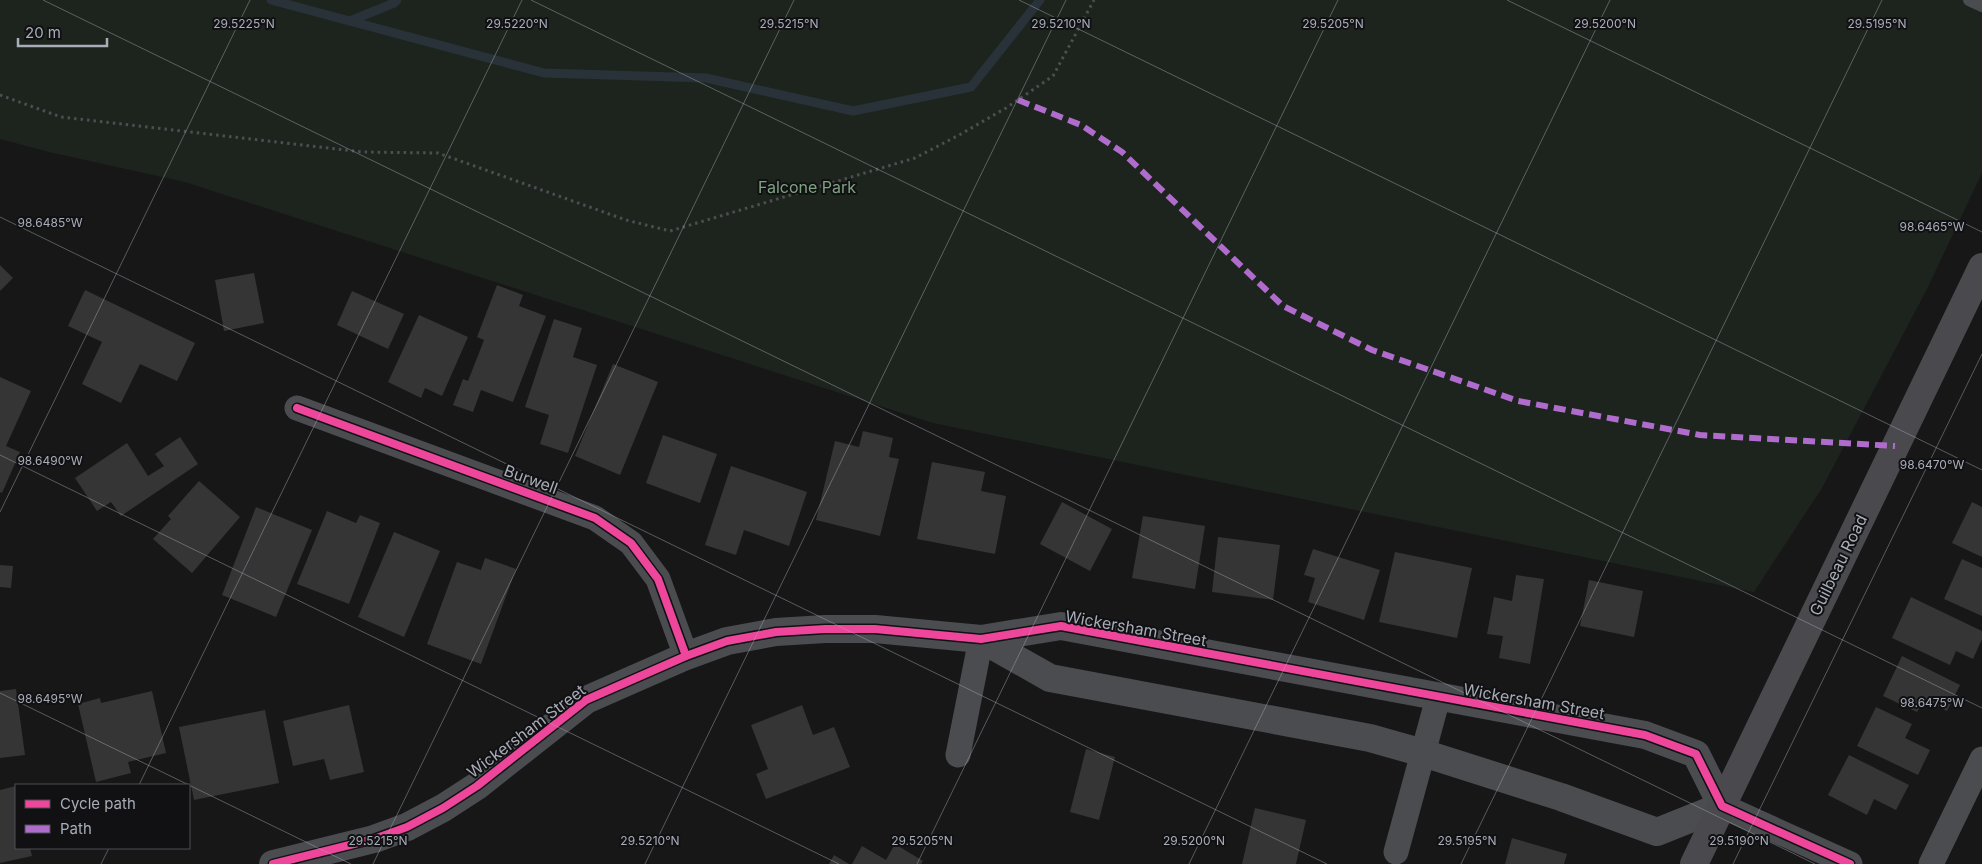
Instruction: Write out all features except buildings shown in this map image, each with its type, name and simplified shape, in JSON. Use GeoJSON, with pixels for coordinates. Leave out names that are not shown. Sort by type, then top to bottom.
{"type":"FeatureCollection","features":[{"type":"Feature","properties":{"kind":"main road","name":"Guilbeau Road"},"geometry":{"type":"LineString","coordinates":[[1694,864],[1982,267]]}},
{"type":"Feature","properties":{"kind":"street","name":"Burwell"},"geometry":{"type":"LineString","coordinates":[[297,408],[595,518],[631,543],[658,579],[686,656]]}},
{"type":"Feature","properties":{"kind":"street","name":"Wickersham Street"},"geometry":{"type":"LineString","coordinates":[[273,864],[374,839],[408,827],[443,808],[477,786],[586,700],[686,656],[727,641],[776,632],[825,629],[875,629],[981,639],[1061,626],[1438,698],[1645,735],[1696,754],[1722,806],[1657,832],[1561,797],[1370,738],[1050,678],[981,639]]}},
{"type":"Feature","properties":{"kind":"street"},"geometry":{"type":"LineString","coordinates":[[958,755],[981,639]]}},
{"type":"Feature","properties":{"kind":"street","name":"Wickersham Street"},"geometry":{"type":"LineString","coordinates":[[1396,852],[1438,698]]}},
{"type":"Feature","properties":{"kind":"street"},"geometry":{"type":"LineString","coordinates":[[1931,864],[1982,759]]}},
{"type":"Feature","properties":{"kind":"street"},"geometry":{"type":"LineString","coordinates":[[1722,806],[1850,864]]}},
{"type":"Feature","properties":{"kind":"lane"},"geometry":{"type":"LineString","coordinates":[[1969,0],[1982,6]]}},
{"type":"Feature","properties":{"kind":"path"},"geometry":{"type":"LineString","coordinates":[[0,96],[62,118],[362,152],[438,153],[626,220],[670,231],[915,158],[961,134],[1006,108],[1053,76],[1094,0]]}},
{"type":"Feature","properties":{"kind":"green space","name":"Falcone Park"},"geometry":{"type":"Polygon","coordinates":[[[0,0],[1982,0],[1982,173],[1927,289],[1822,488],[1754,592],[933,423],[185,182],[49,152],[0,139],[0,0]]]}},
{"type":"Feature","properties":{"kind":"waterway"},"geometry":{"type":"LineString","coordinates":[[271,0],[544,73],[706,78],[853,111],[971,87],[1040,0]]}},
{"type":"Feature","properties":{"kind":"waterway"},"geometry":{"type":"LineString","coordinates":[[350,21],[394,3],[397,0]]}},
{"type":"Feature","properties":{"kind":"marked path"},"geometry":{"type":"LineString","coordinates":[[1018,100],[1081,125],[1122,152],[1283,306],[1372,350],[1518,401],[1700,435],[1895,446]]}},
{"type":"Feature","properties":{"kind":"cycle path"},"geometry":{"type":"LineString","coordinates":[[297,408],[595,518],[631,543],[658,579],[686,656]]}},
{"type":"Feature","properties":{"kind":"cycle path"},"geometry":{"type":"LineString","coordinates":[[273,864],[374,839],[407,827],[443,808],[477,786],[586,700],[686,656],[727,641],[776,632],[825,629],[875,629],[981,639],[1061,626],[1645,735],[1696,754],[1722,806],[1850,864]]}}]}
